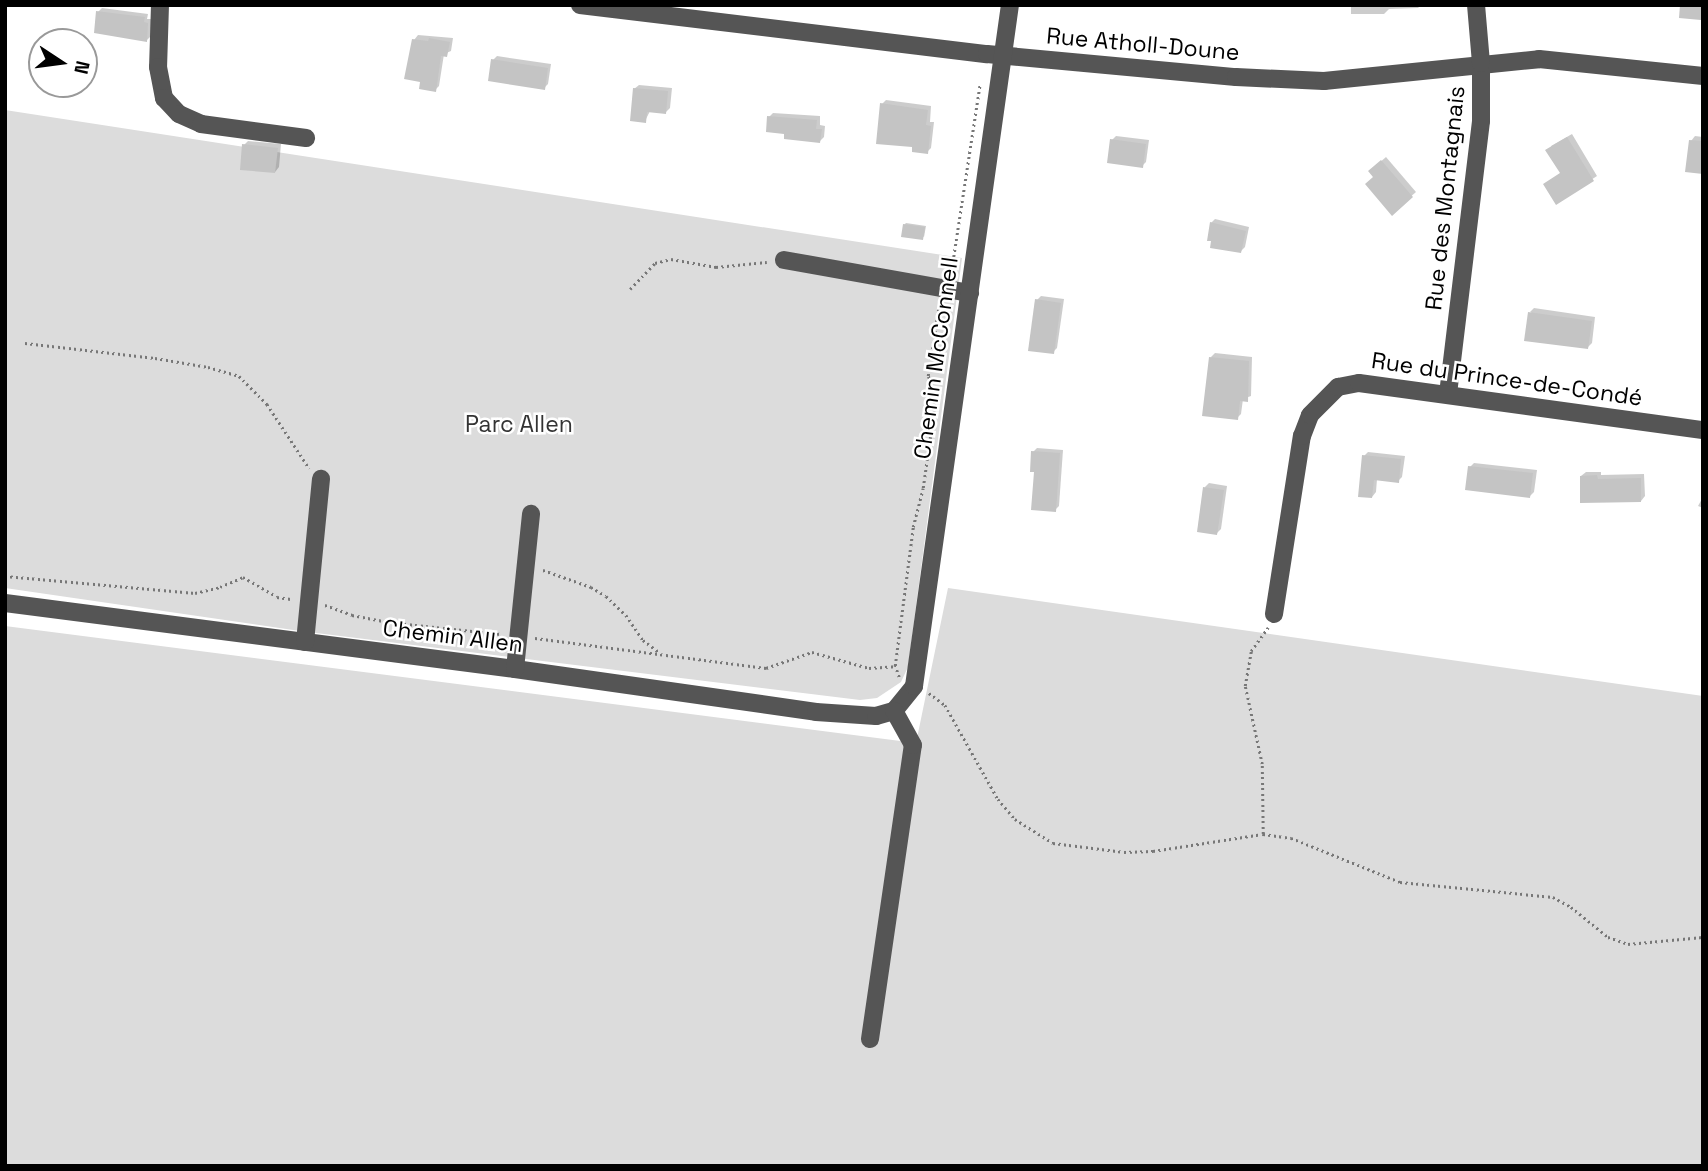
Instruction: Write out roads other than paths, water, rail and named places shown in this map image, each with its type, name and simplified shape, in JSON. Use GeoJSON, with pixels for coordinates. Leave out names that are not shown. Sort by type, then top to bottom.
{"type":"FeatureCollection","features":[{"type":"Feature","properties":{"kind":"street"},"geometry":{"type":"LineString","coordinates":[[160,5],[158,67],[164,99],[179,114],[201,124],[306,138]]}},
{"type":"Feature","properties":{"kind":"street","name":"Rue Atholl-Doune"},"geometry":{"type":"LineString","coordinates":[[580,5],[995,55],[1236,77],[1324,81],[1539,59],[1703,76]]}},
{"type":"Feature","properties":{"kind":"street","name":"Chemin McConnell"},"geometry":{"type":"LineString","coordinates":[[894,712],[914,686],[970,293],[995,55],[1010,5]]}},
{"type":"Feature","properties":{"kind":"street","name":"Rue des Montagnais"},"geometry":{"type":"LineString","coordinates":[[1448,394],[1478,150],[1481,63],[1476,5]]}},
{"type":"Feature","properties":{"kind":"street"},"geometry":{"type":"LineString","coordinates":[[784,260],[970,293]]}},
{"type":"Feature","properties":{"kind":"street","name":"Rue du Prince-de-Condé"},"geometry":{"type":"LineString","coordinates":[[1273,614],[1297,460],[1310,415],[1338,387],[1359,383],[1703,430]]}},
{"type":"Feature","properties":{"kind":"street"},"geometry":{"type":"LineString","coordinates":[[305,642],[321,479]]}},
{"type":"Feature","properties":{"kind":"street"},"geometry":{"type":"LineString","coordinates":[[515,669],[531,514]]}},
{"type":"Feature","properties":{"kind":"street","name":"Chemin Allen"},"geometry":{"type":"LineString","coordinates":[[5,603],[515,669],[817,712],[876,716],[894,712]]}},
{"type":"Feature","properties":{"kind":"street"},"geometry":{"type":"LineString","coordinates":[[870,1038],[913,745],[894,712]]}},
{"type":"Feature","properties":{"kind":"park label","name":"Parc Allen"},"geometry":{"type":"Point","coordinates":[519,424]}}]}
